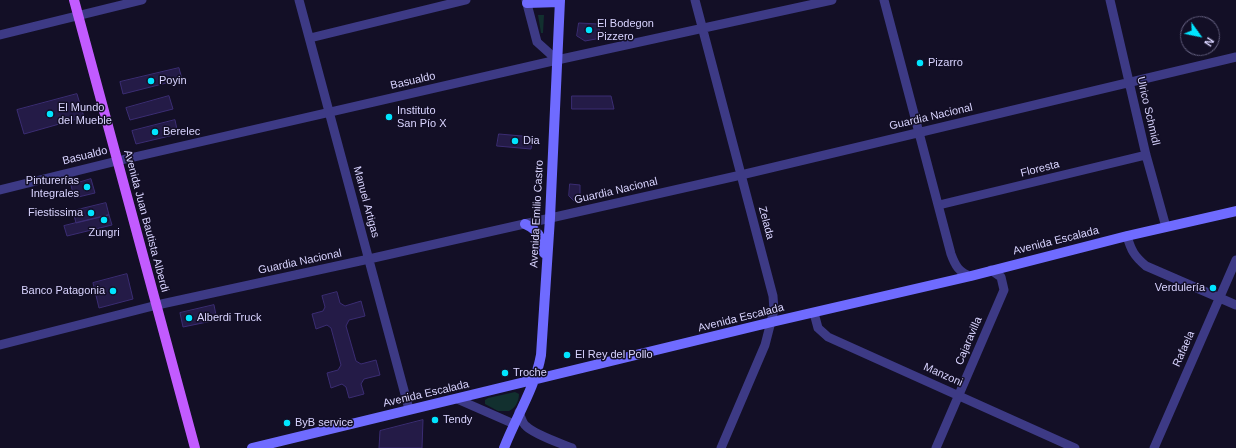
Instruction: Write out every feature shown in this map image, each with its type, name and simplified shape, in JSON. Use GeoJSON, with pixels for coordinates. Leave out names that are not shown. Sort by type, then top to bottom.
{"type":"FeatureCollection","features":[{"type":"Feature","properties":{"kind":"main road","name":"Avenida Juan Bautista Alberdi"},"geometry":{"type":"LineString","coordinates":[[74,0],[195,448]]}},
{"type":"Feature","properties":{"kind":"street"},"geometry":{"type":"LineString","coordinates":[[0,34],[142,0]]}},
{"type":"Feature","properties":{"kind":"street","name":"Manuel Artigas"},"geometry":{"type":"LineString","coordinates":[[299,0],[410,409]]}},
{"type":"Feature","properties":{"kind":"street"},"geometry":{"type":"LineString","coordinates":[[310,38],[466,0]]}},
{"type":"Feature","properties":{"kind":"street","name":"Zelada"},"geometry":{"type":"LineString","coordinates":[[695,0],[773,296],[774,310],[772,322],[762,354],[721,448]]}},
{"type":"Feature","properties":{"kind":"street","name":"Basualdo"},"geometry":{"type":"LineString","coordinates":[[0,190],[117,161],[556,60],[832,0]]}},
{"type":"Feature","properties":{"kind":"street"},"geometry":{"type":"LineString","coordinates":[[884,0],[948,243],[956,266],[961,272],[971,276]]}},
{"type":"Feature","properties":{"kind":"street","name":"Ulrico Schmidl"},"geometry":{"type":"LineString","coordinates":[[1110,0],[1146,155],[1166,227]]}},
{"type":"Feature","properties":{"kind":"street"},"geometry":{"type":"LineString","coordinates":[[556,60],[537,42],[526,1],[560,1]]}},
{"type":"Feature","properties":{"kind":"street","name":"Avenida Emilio Castro"},"geometry":{"type":"LineString","coordinates":[[504,448],[534,381],[541,355],[550,218],[556,60],[560,1]]}},
{"type":"Feature","properties":{"kind":"street","name":"Guardia Nacional"},"geometry":{"type":"LineString","coordinates":[[0,345],[157,305],[741,175],[1236,57]]}},
{"type":"Feature","properties":{"kind":"street","name":"Floresta"},"geometry":{"type":"LineString","coordinates":[[939,206],[1146,155]]}},
{"type":"Feature","properties":{"kind":"street","name":"Avenida Escalada"},"geometry":{"type":"LineString","coordinates":[[252,448],[410,409],[534,381],[772,322],[971,276],[1126,236],[1236,211]]}},
{"type":"Feature","properties":{"kind":"street"},"geometry":{"type":"LineString","coordinates":[[525,224],[533,228],[540,237],[546,265]]}},
{"type":"Feature","properties":{"kind":"street"},"geometry":{"type":"LineString","coordinates":[[1126,236],[1130,249],[1136,258],[1146,266],[1236,305]]}},
{"type":"Feature","properties":{"kind":"street","name":"Rafaela"},"geometry":{"type":"LineString","coordinates":[[1154,448],[1236,260]]}},
{"type":"Feature","properties":{"kind":"street","name":"Cajaravilla"},"geometry":{"type":"LineString","coordinates":[[936,448],[1004,290],[1001,277],[991,270]]}},
{"type":"Feature","properties":{"kind":"street","name":"Manzoni"},"geometry":{"type":"LineString","coordinates":[[814,313],[818,328],[828,337],[1075,448]]}},
{"type":"Feature","properties":{"kind":"street"},"geometry":{"type":"LineString","coordinates":[[457,399],[514,424]]}},
{"type":"Feature","properties":{"kind":"street"},"geometry":{"type":"LineString","coordinates":[[519,412],[521,420],[526,427],[572,448]]}},
{"type":"Feature","properties":{"kind":"green space"},"geometry":{"type":"Polygon","coordinates":[[[538,15],[544,15],[543,33],[541,33],[538,15]]]}},
{"type":"Feature","properties":{"kind":"green space"},"geometry":{"type":"Polygon","coordinates":[[[515,392],[519,394],[518,400],[515,406],[509,411],[498,411],[485,404],[485,400],[488,398],[515,392]]]}},
{"type":"Feature","properties":{"kind":"building","name":"El Bodegon Pizzero"},"geometry":{"type":"Polygon","coordinates":[[[579,23],[598,24],[601,38],[585,41],[577,36],[579,23]]]}},
{"type":"Feature","properties":{"kind":"building","name":"Poyin"},"geometry":{"type":"Polygon","coordinates":[[[179,68],[182,79],[123,94],[120,82],[179,68]]]}},
{"type":"Feature","properties":{"kind":"building","name":"El Mundo del Mueble"},"geometry":{"type":"Polygon","coordinates":[[[77,94],[84,117],[24,134],[17,110],[77,94]]]}},
{"type":"Feature","properties":{"kind":"building"},"geometry":{"type":"Polygon","coordinates":[[[169,96],[173,109],[130,120],[126,108],[169,96]]]}},
{"type":"Feature","properties":{"kind":"building"},"geometry":{"type":"Polygon","coordinates":[[[572,96],[611,96],[614,109],[572,109],[572,96]]]}},
{"type":"Feature","properties":{"kind":"building","name":"Berelec"},"geometry":{"type":"Polygon","coordinates":[[[175,120],[178,134],[136,144],[132,131],[175,120]]]}},
{"type":"Feature","properties":{"kind":"building","name":"Dia"},"geometry":{"type":"Polygon","coordinates":[[[499,134],[533,137],[531,149],[497,146],[499,134]]]}},
{"type":"Feature","properties":{"kind":"building"},"geometry":{"type":"Polygon","coordinates":[[[91,179],[95,193],[74,198],[71,185],[91,179]]]}},
{"type":"Feature","properties":{"kind":"building"},"geometry":{"type":"Polygon","coordinates":[[[570,184],[580,185],[580,199],[574,201],[569,196],[570,184]]]}},
{"type":"Feature","properties":{"kind":"building","name":"Fiestissima"},"geometry":{"type":"Polygon","coordinates":[[[106,203],[109,215],[76,223],[73,211],[106,203]]]}},
{"type":"Feature","properties":{"kind":"building"},"geometry":{"type":"Polygon","coordinates":[[[109,215],[112,225],[67,236],[64,226],[109,215]]]}},
{"type":"Feature","properties":{"kind":"building","name":"Banco Patagonia"},"geometry":{"type":"Polygon","coordinates":[[[127,274],[133,299],[99,308],[93,283],[127,274]]]}},
{"type":"Feature","properties":{"kind":"building"},"geometry":{"type":"Polygon","coordinates":[[[337,292],[340,303],[345,306],[361,301],[365,316],[349,320],[346,326],[356,361],[361,364],[376,360],[380,375],[364,379],[361,384],[364,394],[349,398],[346,387],[342,384],[331,388],[327,373],[338,370],[341,365],[331,328],[327,325],[316,329],[312,314],[323,311],[325,307],[322,296],[337,292]]]}},
{"type":"Feature","properties":{"kind":"building"},"geometry":{"type":"Polygon","coordinates":[[[214,305],[217,320],[183,327],[180,313],[214,305]]]}},
{"type":"Feature","properties":{"kind":"building"},"geometry":{"type":"Polygon","coordinates":[[[423,420],[422,448],[379,448],[380,431],[423,420]]]}},
{"type":"Feature","properties":{"kind":"place","name":"El Bodegon Pizzero"},"geometry":{"type":"Point","coordinates":[589,30]}},
{"type":"Feature","properties":{"kind":"place","name":"Pizarro"},"geometry":{"type":"Point","coordinates":[920,63]}},
{"type":"Feature","properties":{"kind":"place","name":"Poyin"},"geometry":{"type":"Point","coordinates":[151,81]}},
{"type":"Feature","properties":{"kind":"place","name":"El Mundo del Mueble"},"geometry":{"type":"Point","coordinates":[50,114]}},
{"type":"Feature","properties":{"kind":"place","name":"Instituto San Pío X"},"geometry":{"type":"Point","coordinates":[389,117]}},
{"type":"Feature","properties":{"kind":"place","name":"Berelec"},"geometry":{"type":"Point","coordinates":[155,132]}},
{"type":"Feature","properties":{"kind":"place","name":"Dia"},"geometry":{"type":"Point","coordinates":[515,141]}},
{"type":"Feature","properties":{"kind":"place","name":"Pinturerías Integrales"},"geometry":{"type":"Point","coordinates":[87,187]}},
{"type":"Feature","properties":{"kind":"place","name":"Fiestissima"},"geometry":{"type":"Point","coordinates":[91,213]}},
{"type":"Feature","properties":{"kind":"place","name":"Zungri"},"geometry":{"type":"Point","coordinates":[104,220]}},
{"type":"Feature","properties":{"kind":"place","name":"Verdulería"},"geometry":{"type":"Point","coordinates":[1213,288]}},
{"type":"Feature","properties":{"kind":"place","name":"Banco Patagonia"},"geometry":{"type":"Point","coordinates":[113,291]}},
{"type":"Feature","properties":{"kind":"place","name":"Alberdi Truck"},"geometry":{"type":"Point","coordinates":[189,318]}},
{"type":"Feature","properties":{"kind":"place","name":"El Rey del Pollo"},"geometry":{"type":"Point","coordinates":[567,355]}},
{"type":"Feature","properties":{"kind":"place","name":"Troche"},"geometry":{"type":"Point","coordinates":[505,373]}},
{"type":"Feature","properties":{"kind":"place","name":"Tendy"},"geometry":{"type":"Point","coordinates":[435,420]}},
{"type":"Feature","properties":{"kind":"place","name":"ByB service"},"geometry":{"type":"Point","coordinates":[287,423]}}]}
